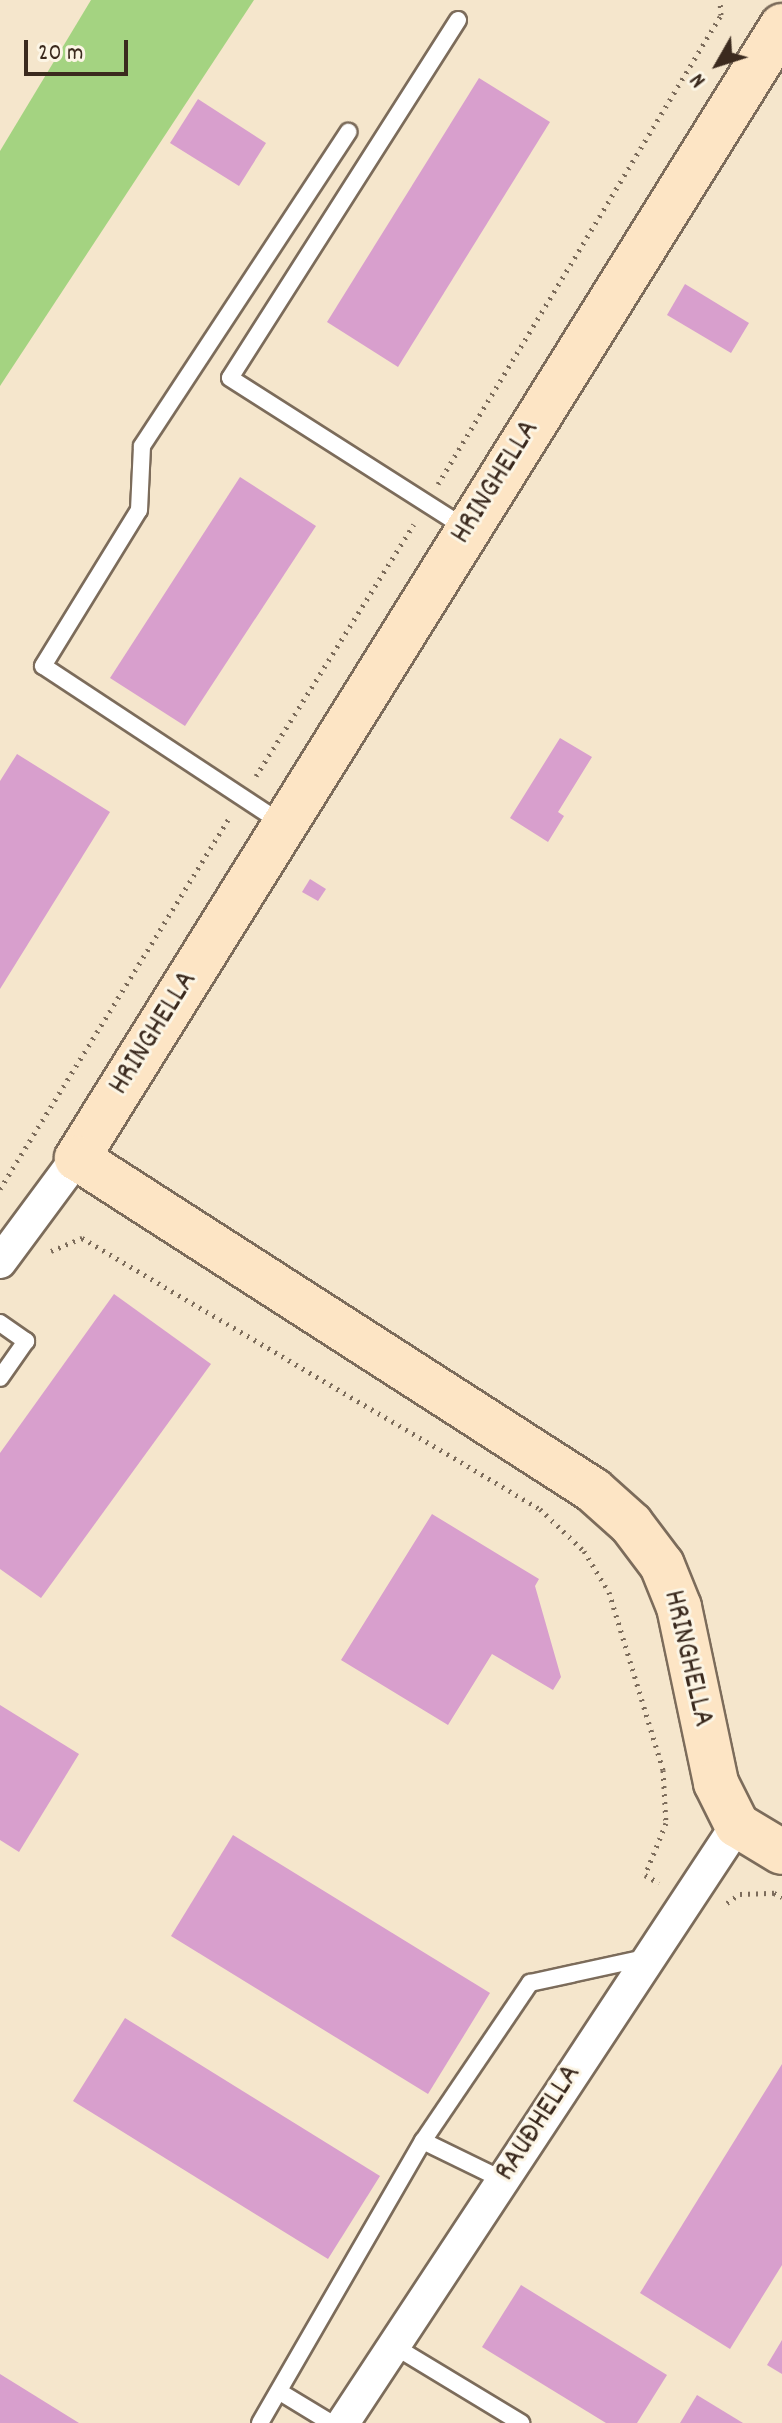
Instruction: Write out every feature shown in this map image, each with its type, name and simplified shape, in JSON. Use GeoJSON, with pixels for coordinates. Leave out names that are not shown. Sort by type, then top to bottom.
{"type":"FeatureCollection","features":[{"type":"Feature","properties":{"kind":"street","name":"HRINGHELLA"},"geometry":{"type":"LineString","coordinates":[[737,1825],[716,1783],[679,1607],[662,1565],[631,1524],[593,1490],[77,1158],[782,26]]}},
{"type":"Feature","properties":{"kind":"street"},"geometry":{"type":"LineString","coordinates":[[0,1262],[77,1158]]}},
{"type":"Feature","properties":{"kind":"street"},"geometry":{"type":"LineString","coordinates":[[737,1825],[782,1852]]}},
{"type":"Feature","properties":{"kind":"street","name":"RAUÐHELLA"},"geometry":{"type":"LineString","coordinates":[[343,2423],[737,1825]]}},
{"type":"Feature","properties":{"kind":"lane"},"geometry":{"type":"LineString","coordinates":[[458,20],[230,378],[468,530]]}},
{"type":"Feature","properties":{"kind":"lane"},"geometry":{"type":"LineString","coordinates":[[284,825],[43,666],[139,510],[142,446],[348,132]]}},
{"type":"Feature","properties":{"kind":"lane"},"geometry":{"type":"LineString","coordinates":[[0,1323],[26,1341],[0,1378]]}},
{"type":"Feature","properties":{"kind":"lane"},"geometry":{"type":"LineString","coordinates":[[260,2423],[423,2141],[530,1983],[651,1956]]}},
{"type":"Feature","properties":{"kind":"lane"},"geometry":{"type":"LineString","coordinates":[[423,2141],[503,2180]]}},
{"type":"Feature","properties":{"kind":"lane"},"geometry":{"type":"LineString","coordinates":[[394,2346],[521,2423]]}},
{"type":"Feature","properties":{"kind":"lane"},"geometry":{"type":"LineString","coordinates":[[280,2392],[331,2423]]}},
{"type":"Feature","properties":{"kind":"path"},"geometry":{"type":"LineString","coordinates":[[0,1189],[427,503],[721,15],[720,0]]}},
{"type":"Feature","properties":{"kind":"path"},"geometry":{"type":"LineString","coordinates":[[20,1236],[45,1254],[82,1238],[540,1509],[584,1551],[609,1592],[663,1770],[666,1823],[645,1875],[714,1912],[740,1894],[774,1893],[782,1897]]}},
{"type":"Feature","properties":{"kind":"green space"},"geometry":{"type":"Polygon","coordinates":[[[91,0],[254,0],[0,386],[0,151],[91,0]]]}},
{"type":"Feature","properties":{"kind":"building"},"geometry":{"type":"Polygon","coordinates":[[[479,78],[550,122],[398,367],[327,322],[479,78]]]}},
{"type":"Feature","properties":{"kind":"building"},"geometry":{"type":"Polygon","coordinates":[[[198,99],[266,143],[239,186],[170,143],[198,99]]]}},
{"type":"Feature","properties":{"kind":"building"},"geometry":{"type":"Polygon","coordinates":[[[685,284],[749,323],[731,353],[667,315],[685,284]]]}},
{"type":"Feature","properties":{"kind":"building"},"geometry":{"type":"Polygon","coordinates":[[[240,477],[316,526],[185,726],[110,678],[240,477]]]}},
{"type":"Feature","properties":{"kind":"building"},"geometry":{"type":"Polygon","coordinates":[[[560,738],[592,757],[558,812],[564,816],[548,842],[510,818],[560,738]]]}},
{"type":"Feature","properties":{"kind":"building"},"geometry":{"type":"Polygon","coordinates":[[[17,754],[110,812],[0,989],[0,781],[17,754]]]}},
{"type":"Feature","properties":{"kind":"building"},"geometry":{"type":"Polygon","coordinates":[[[310,879],[326,889],[318,901],[302,892],[310,879]]]}},
{"type":"Feature","properties":{"kind":"building"},"geometry":{"type":"Polygon","coordinates":[[[114,1294],[211,1364],[41,1598],[0,1569],[0,1453],[114,1294]]]}},
{"type":"Feature","properties":{"kind":"building"},"geometry":{"type":"Polygon","coordinates":[[[432,1514],[539,1579],[535,1586],[561,1677],[553,1690],[492,1654],[448,1725],[341,1660],[432,1514]]]}},
{"type":"Feature","properties":{"kind":"building"},"geometry":{"type":"Polygon","coordinates":[[[0,1705],[79,1754],[19,1852],[0,1840],[0,1705]]]}},
{"type":"Feature","properties":{"kind":"building"},"geometry":{"type":"Polygon","coordinates":[[[233,1835],[490,1993],[428,2094],[171,1936],[233,1835]]]}},
{"type":"Feature","properties":{"kind":"building"},"geometry":{"type":"Polygon","coordinates":[[[125,2018],[380,2176],[328,2259],[73,2101],[125,2018]]]}},
{"type":"Feature","properties":{"kind":"building"},"geometry":{"type":"Polygon","coordinates":[[[782,2064],[782,2265],[730,2349],[640,2293],[782,2064]]]}},
{"type":"Feature","properties":{"kind":"building"},"geometry":{"type":"Polygon","coordinates":[[[521,2285],[667,2375],[637,2423],[606,2423],[482,2347],[521,2285]]]}},
{"type":"Feature","properties":{"kind":"building"},"geometry":{"type":"Polygon","coordinates":[[[782,2340],[782,2374],[767,2365],[782,2340]]]}},
{"type":"Feature","properties":{"kind":"building"},"geometry":{"type":"Polygon","coordinates":[[[0,2374],[79,2423],[0,2423],[0,2374]]]}},
{"type":"Feature","properties":{"kind":"building"},"geometry":{"type":"Polygon","coordinates":[[[697,2395],[743,2423],[680,2423],[697,2395]]]}}]}
